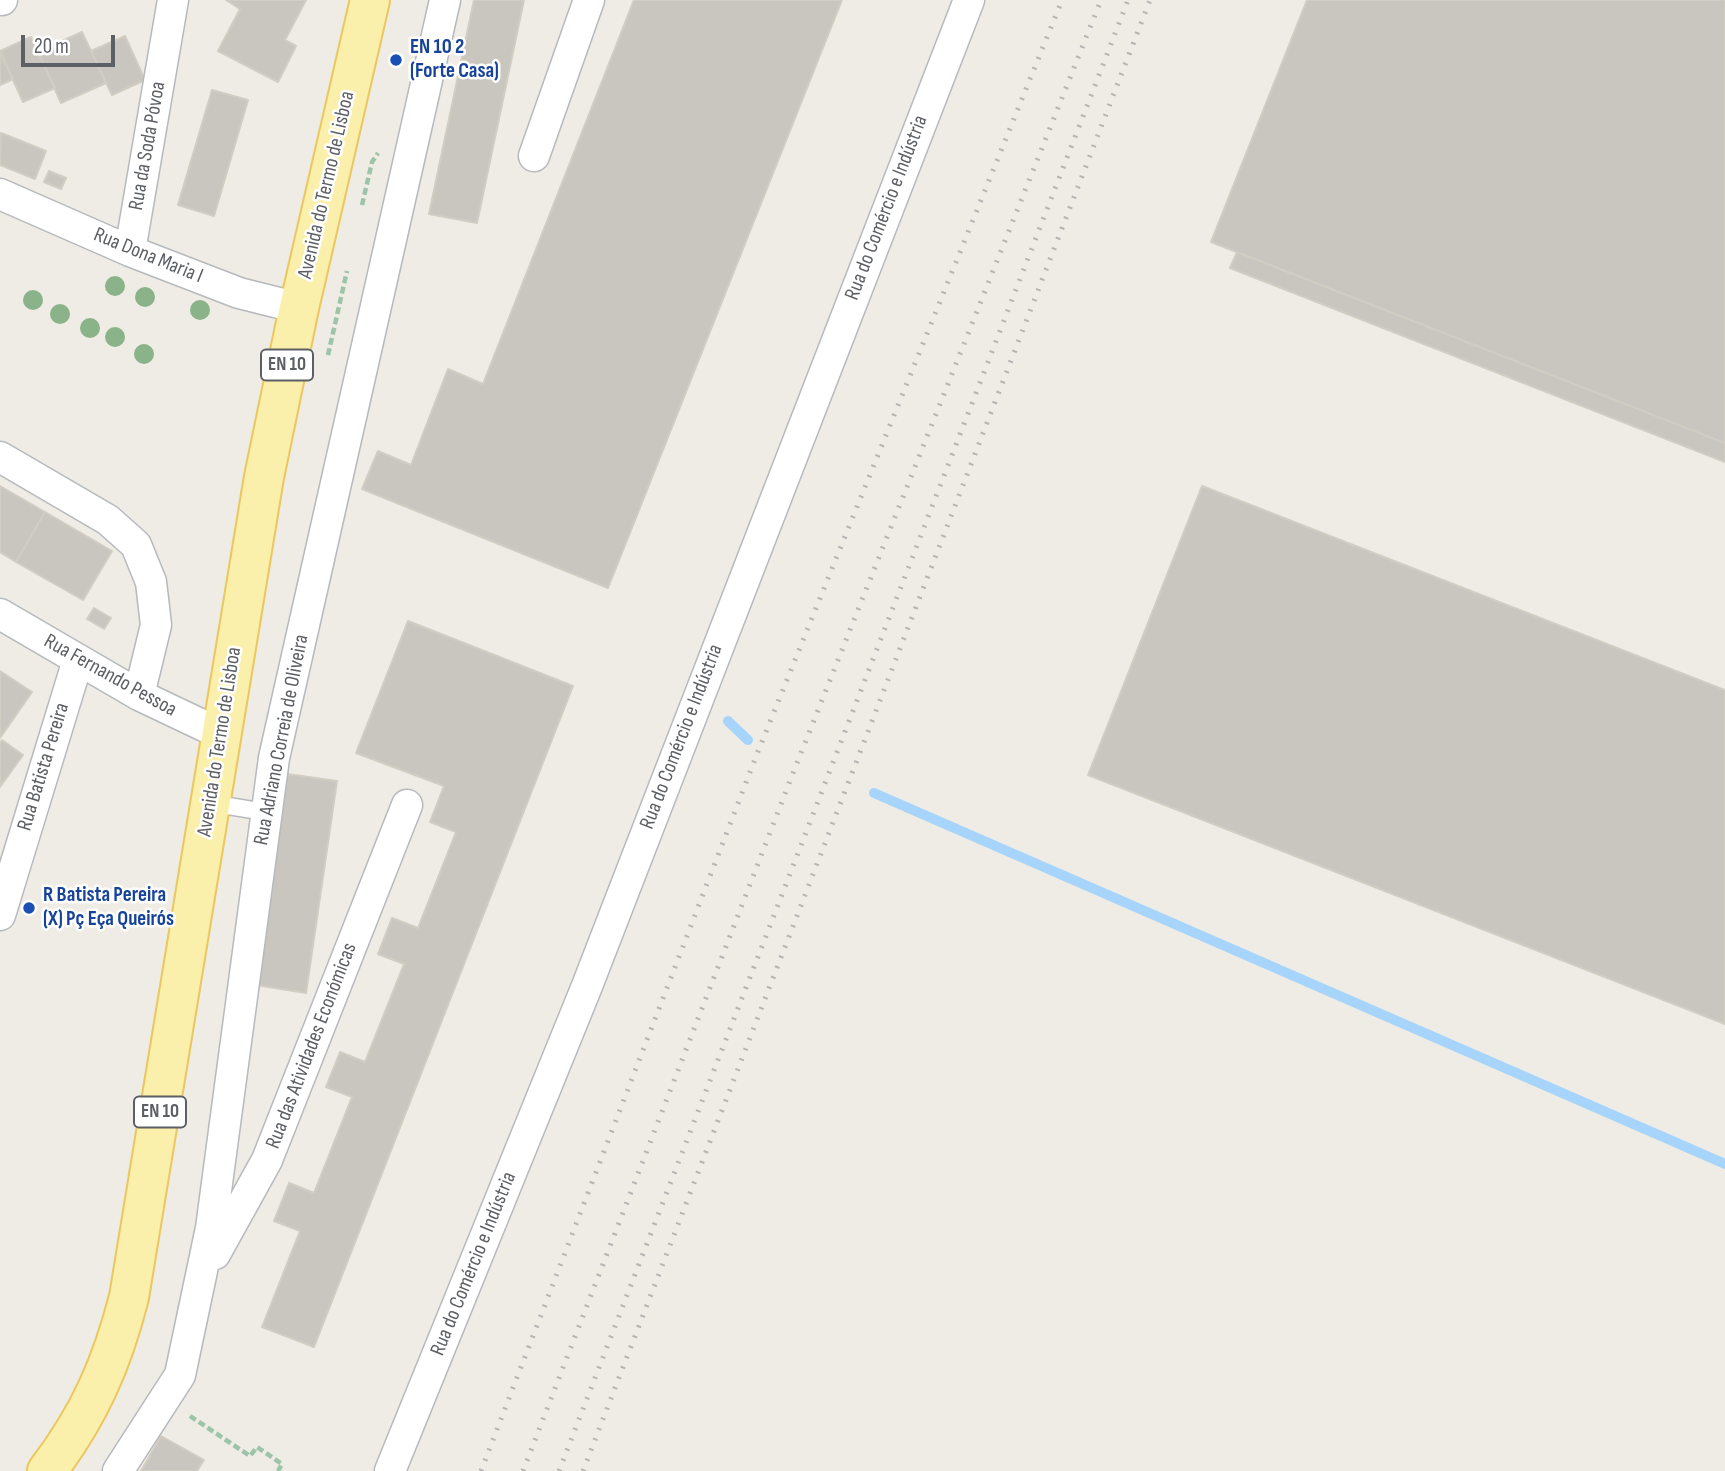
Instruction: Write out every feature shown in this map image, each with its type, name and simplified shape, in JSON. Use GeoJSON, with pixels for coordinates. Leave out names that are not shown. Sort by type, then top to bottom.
{"type":"FeatureCollection","features":[{"type":"Feature","properties":{"kind":"main road","name":"Avenida do Termo de Lisboa"},"geometry":{"type":"LineString","coordinates":[[47,1471],[90,1407],[115,1353],[129,1297],[264,477],[299,308],[370,0]]}},
{"type":"Feature","properties":{"kind":"street","name":"Rua da Soda Póvoa"},"geometry":{"type":"LineString","coordinates":[[130,251],[173,0]]}},
{"type":"Feature","properties":{"kind":"street","name":"Rua Adriano Correia de Oliveira"},"geometry":{"type":"LineString","coordinates":[[117,1471],[180,1375],[211,1227],[274,758],[445,0]]}},
{"type":"Feature","properties":{"kind":"street"},"geometry":{"type":"LineString","coordinates":[[534,156],[589,0]]}},
{"type":"Feature","properties":{"kind":"street","name":"Rua do Comércio e Indústria"},"geometry":{"type":"LineString","coordinates":[[390,1471],[587,986],[969,0]]}},
{"type":"Feature","properties":{"kind":"street","name":"Rua Dona Maria I"},"geometry":{"type":"LineString","coordinates":[[0,194],[130,251],[239,293],[299,308]]}},
{"type":"Feature","properties":{"kind":"street"},"geometry":{"type":"LineString","coordinates":[[0,457],[108,520],[136,545],[151,582],[156,625],[139,695]]}},
{"type":"Feature","properties":{"kind":"street","name":"Rua Fernando Pessoa"},"geometry":{"type":"LineString","coordinates":[[0,614],[139,695],[221,734]]}},
{"type":"Feature","properties":{"kind":"street","name":"Rua Batista Pereira"},"geometry":{"type":"LineString","coordinates":[[0,915],[78,660]]}},
{"type":"Feature","properties":{"kind":"street","name":"Rua das Atividades Económicas"},"geometry":{"type":"LineString","coordinates":[[201,1279],[267,1160],[407,805]]}},
{"type":"Feature","properties":{"kind":"lane"},"geometry":{"type":"LineString","coordinates":[[209,803],[265,813]]}},
{"type":"Feature","properties":{"kind":"path"},"geometry":{"type":"LineString","coordinates":[[166,1397],[250,1455],[257,1447],[282,1464],[278,1471]]}},
{"type":"Feature","properties":{"kind":"building"},"geometry":{"type":"Polygon","coordinates":[[[226,0],[306,0],[285,40],[296,46],[278,82],[218,51],[240,9],[226,0]]]}},
{"type":"Feature","properties":{"kind":"building"},"geometry":{"type":"Polygon","coordinates":[[[474,0],[524,0],[477,223],[429,214],[474,0]]]}},
{"type":"Feature","properties":{"kind":"building"},"geometry":{"type":"Polygon","coordinates":[[[634,0],[842,0],[608,588],[362,489],[378,451],[411,465],[448,369],[483,384],[634,0]]]}},
{"type":"Feature","properties":{"kind":"building"},"geometry":{"type":"Polygon","coordinates":[[[1307,0],[1725,0],[1725,443],[1211,242],[1307,0]]]}},
{"type":"Feature","properties":{"kind":"building"},"geometry":{"type":"Polygon","coordinates":[[[82,32],[106,83],[61,103],[38,52],[82,32]]]}},
{"type":"Feature","properties":{"kind":"building"},"geometry":{"type":"Polygon","coordinates":[[[125,36],[145,80],[112,95],[91,51],[125,36]]]}},
{"type":"Feature","properties":{"kind":"building"},"geometry":{"type":"Polygon","coordinates":[[[31,37],[55,88],[23,102],[0,51],[31,37]]]}},
{"type":"Feature","properties":{"kind":"building"},"geometry":{"type":"Polygon","coordinates":[[[0,51],[13,79],[0,85],[0,51]]]}},
{"type":"Feature","properties":{"kind":"building"},"geometry":{"type":"Polygon","coordinates":[[[212,90],[248,100],[214,216],[178,205],[212,90]]]}},
{"type":"Feature","properties":{"kind":"building"},"geometry":{"type":"Polygon","coordinates":[[[1,133],[46,151],[35,179],[0,165],[1,133]]]}},
{"type":"Feature","properties":{"kind":"building"},"geometry":{"type":"Polygon","coordinates":[[[49,171],[66,178],[61,189],[44,182],[49,171]]]}},
{"type":"Feature","properties":{"kind":"building"},"geometry":{"type":"Polygon","coordinates":[[[1237,252],[1725,443],[1725,462],[1230,268],[1237,252]]]}},
{"type":"Feature","properties":{"kind":"building"},"geometry":{"type":"Polygon","coordinates":[[[0,486],[45,512],[16,562],[0,552],[0,486]]]}},
{"type":"Feature","properties":{"kind":"building"},"geometry":{"type":"Polygon","coordinates":[[[1202,486],[1725,690],[1725,1024],[1088,775],[1202,486]]]}},
{"type":"Feature","properties":{"kind":"building"},"geometry":{"type":"Polygon","coordinates":[[[45,512],[112,551],[83,600],[16,562],[45,512]]]}},
{"type":"Feature","properties":{"kind":"building"},"geometry":{"type":"Polygon","coordinates":[[[94,608],[111,618],[104,629],[87,619],[94,608]]]}},
{"type":"Feature","properties":{"kind":"building"},"geometry":{"type":"Polygon","coordinates":[[[408,621],[573,686],[314,1347],[262,1327],[300,1231],[274,1221],[289,1183],[314,1193],[352,1097],[326,1087],[340,1052],[365,1062],[404,964],[378,954],[392,918],[418,928],[456,832],[430,822],[444,786],[356,753],[408,621]]]}},
{"type":"Feature","properties":{"kind":"building"},"geometry":{"type":"Polygon","coordinates":[[[0,671],[32,692],[0,738],[0,671]]]}},
{"type":"Feature","properties":{"kind":"building"},"geometry":{"type":"Polygon","coordinates":[[[2,740],[23,755],[0,787],[0,743],[2,740]]]}},
{"type":"Feature","properties":{"kind":"building"},"geometry":{"type":"Polygon","coordinates":[[[287,774],[337,781],[306,993],[256,985],[287,774]]]}},
{"type":"Feature","properties":{"kind":"building"},"geometry":{"type":"Polygon","coordinates":[[[161,1436],[204,1460],[197,1471],[141,1471],[161,1436]]]}},
{"type":"Feature","properties":{"kind":"waterway"},"geometry":{"type":"LineString","coordinates":[[728,721],[748,740]]}},
{"type":"Feature","properties":{"kind":"waterway"},"geometry":{"type":"LineString","coordinates":[[874,793],[1725,1164]]}},
{"type":"Feature","properties":{"kind":"railway"},"geometry":{"type":"LineString","coordinates":[[481,1471],[757,754],[1062,0]]}},
{"type":"Feature","properties":{"kind":"railway"},"geometry":{"type":"LineString","coordinates":[[523,1471],[795,768],[1101,0]]}},
{"type":"Feature","properties":{"kind":"railway"},"geometry":{"type":"LineString","coordinates":[[559,1471],[1128,0]]}},
{"type":"Feature","properties":{"kind":"railway"},"geometry":{"type":"LineString","coordinates":[[583,1471],[1150,0]]}},
{"type":"Feature","properties":{"kind":"place","name":"EN 10 2 (Forte Casa)"},"geometry":{"type":"Point","coordinates":[396,60]}},
{"type":"Feature","properties":{"kind":"place","name":"R Batista Pereira (X) Pç Eça Queirós"},"geometry":{"type":"Point","coordinates":[29,908]}}]}
